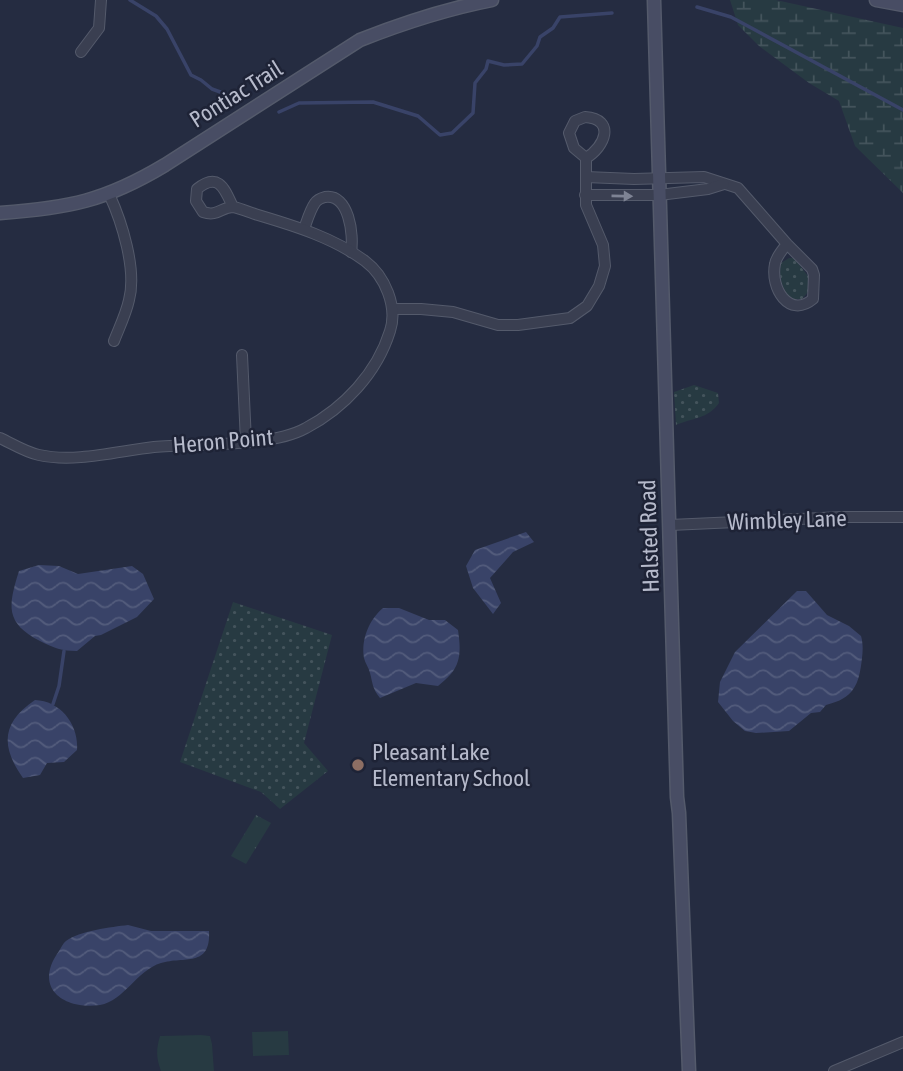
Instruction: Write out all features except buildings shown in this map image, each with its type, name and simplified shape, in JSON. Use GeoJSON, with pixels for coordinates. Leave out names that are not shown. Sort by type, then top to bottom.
{"type":"FeatureCollection","features":[{"type":"Feature","properties":{"kind":"street"},"geometry":{"type":"LineString","coordinates":[[81,52],[99,28],[101,0]]}},
{"type":"Feature","properties":{"kind":"street","name":"Pontiac Trail"},"geometry":{"type":"LineString","coordinates":[[0,213],[68,206],[109,194],[139,181],[360,40],[465,2],[492,0]]}},
{"type":"Feature","properties":{"kind":"street","name":"Halsted Road"},"geometry":{"type":"LineString","coordinates":[[654,0],[677,797],[689,1071]]}},
{"type":"Feature","properties":{"kind":"street"},"geometry":{"type":"LineString","coordinates":[[876,0],[903,5]]}},
{"type":"Feature","properties":{"kind":"street"},"geometry":{"type":"LineString","coordinates":[[233,207],[304,229],[351,252],[367,263],[382,279],[393,309],[453,312],[498,325],[538,323],[570,318],[587,306],[599,286],[605,266],[603,245],[588,214],[585,195],[586,158]]}},
{"type":"Feature","properties":{"kind":"street"},"geometry":{"type":"LineString","coordinates":[[586,177],[704,177],[738,188],[812,269],[813,299],[800,305],[792,306],[786,302],[780,297],[777,287],[775,264],[787,244]]}},
{"type":"Feature","properties":{"kind":"street"},"geometry":{"type":"LineString","coordinates":[[585,195],[659,195],[708,189],[725,183]]}},
{"type":"Feature","properties":{"kind":"street"},"geometry":{"type":"LineString","coordinates":[[109,194],[123,228],[130,266],[130,299],[114,341]]}},
{"type":"Feature","properties":{"kind":"street"},"geometry":{"type":"LineString","coordinates":[[304,229],[315,202],[321,198],[339,200],[351,227],[351,252]]}},
{"type":"Feature","properties":{"kind":"street","name":"Heron Point"},"geometry":{"type":"LineString","coordinates":[[0,438],[38,455],[60,457],[157,447],[246,442],[303,430],[332,412],[361,385],[378,360],[392,326],[393,309]]}},
{"type":"Feature","properties":{"kind":"street"},"geometry":{"type":"LineString","coordinates":[[243,355],[246,442]]}},
{"type":"Feature","properties":{"kind":"street","name":"Wimbley Lane"},"geometry":{"type":"LineString","coordinates":[[670,525],[903,517]]}},
{"type":"Feature","properties":{"kind":"street"},"geometry":{"type":"LineString","coordinates":[[834,1071],[903,1042]]}},
{"type":"Feature","properties":{"kind":"green space"},"geometry":{"type":"Polygon","coordinates":[[[730,0],[776,0],[903,28],[903,193],[855,146],[839,101],[809,83],[759,46],[738,25],[730,0]]]}},
{"type":"Feature","properties":{"kind":"green space"},"geometry":{"type":"Polygon","coordinates":[[[794,258],[808,276],[808,292],[802,299],[792,299],[782,283],[781,263],[794,258]]]}},
{"type":"Feature","properties":{"kind":"green space"},"geometry":{"type":"Polygon","coordinates":[[[694,385],[718,393],[719,403],[705,415],[676,425],[674,392],[694,385]]]}},
{"type":"Feature","properties":{"kind":"green space"},"geometry":{"type":"Polygon","coordinates":[[[233,602],[332,635],[304,743],[328,771],[280,809],[261,792],[180,762],[233,602]]]}},
{"type":"Feature","properties":{"kind":"green space"},"geometry":{"type":"Polygon","coordinates":[[[256,815],[271,823],[246,864],[231,856],[256,815]]]}},
{"type":"Feature","properties":{"kind":"green space"},"geometry":{"type":"Polygon","coordinates":[[[288,1031],[289,1055],[253,1056],[252,1032],[288,1031]]]}},
{"type":"Feature","properties":{"kind":"green space"},"geometry":{"type":"Polygon","coordinates":[[[160,1036],[210,1036],[214,1071],[161,1071],[157,1054],[160,1036]]]}},
{"type":"Feature","properties":{"kind":"water"},"geometry":{"type":"Polygon","coordinates":[[[526,532],[534,542],[513,552],[490,578],[501,603],[493,614],[473,588],[466,566],[475,550],[526,532]]]}},
{"type":"Feature","properties":{"kind":"water"},"geometry":{"type":"Polygon","coordinates":[[[39,565],[59,566],[78,574],[132,566],[143,574],[154,599],[137,617],[95,636],[77,651],[58,649],[20,627],[12,612],[19,571],[39,565]]]}},
{"type":"Feature","properties":{"kind":"water"},"geometry":{"type":"Polygon","coordinates":[[[797,591],[806,591],[827,615],[849,626],[861,636],[861,667],[857,683],[849,694],[826,705],[820,712],[811,713],[789,731],[745,731],[718,702],[720,682],[735,652],[797,591]]]}},
{"type":"Feature","properties":{"kind":"water"},"geometry":{"type":"Polygon","coordinates":[[[383,608],[399,608],[429,620],[445,620],[458,630],[458,662],[451,674],[438,686],[416,683],[380,698],[377,695],[363,651],[370,624],[383,608]]]}},
{"type":"Feature","properties":{"kind":"water"},"geometry":{"type":"Polygon","coordinates":[[[35,700],[53,705],[66,716],[75,732],[77,750],[64,762],[47,763],[40,775],[23,778],[11,755],[8,735],[16,717],[35,700]]]}},
{"type":"Feature","properties":{"kind":"water"},"geometry":{"type":"Polygon","coordinates":[[[128,925],[151,931],[209,931],[206,951],[201,956],[152,967],[116,998],[100,1005],[75,1004],[57,994],[51,987],[49,977],[51,966],[65,942],[87,932],[128,925]]]}},
{"type":"Feature","properties":{"kind":"waterway"},"geometry":{"type":"LineString","coordinates":[[130,0],[156,16],[167,29],[191,75],[212,89],[234,97]]}},
{"type":"Feature","properties":{"kind":"waterway"},"geometry":{"type":"LineString","coordinates":[[697,7],[731,17],[903,110]]}},
{"type":"Feature","properties":{"kind":"waterway"},"geometry":{"type":"LineString","coordinates":[[279,112],[299,103],[373,102],[418,116],[440,135],[452,133],[473,113],[475,83],[486,69],[488,61],[504,65],[522,64],[537,46],[540,37],[553,28],[560,17],[612,13]]}},
{"type":"Feature","properties":{"kind":"waterway"},"geometry":{"type":"LineString","coordinates":[[53,704],[59,686],[64,651]]}},
{"type":"Feature","properties":{"kind":"place","name":"Pleasant Lake Elementary School"},"geometry":{"type":"Point","coordinates":[358,765]}}]}
